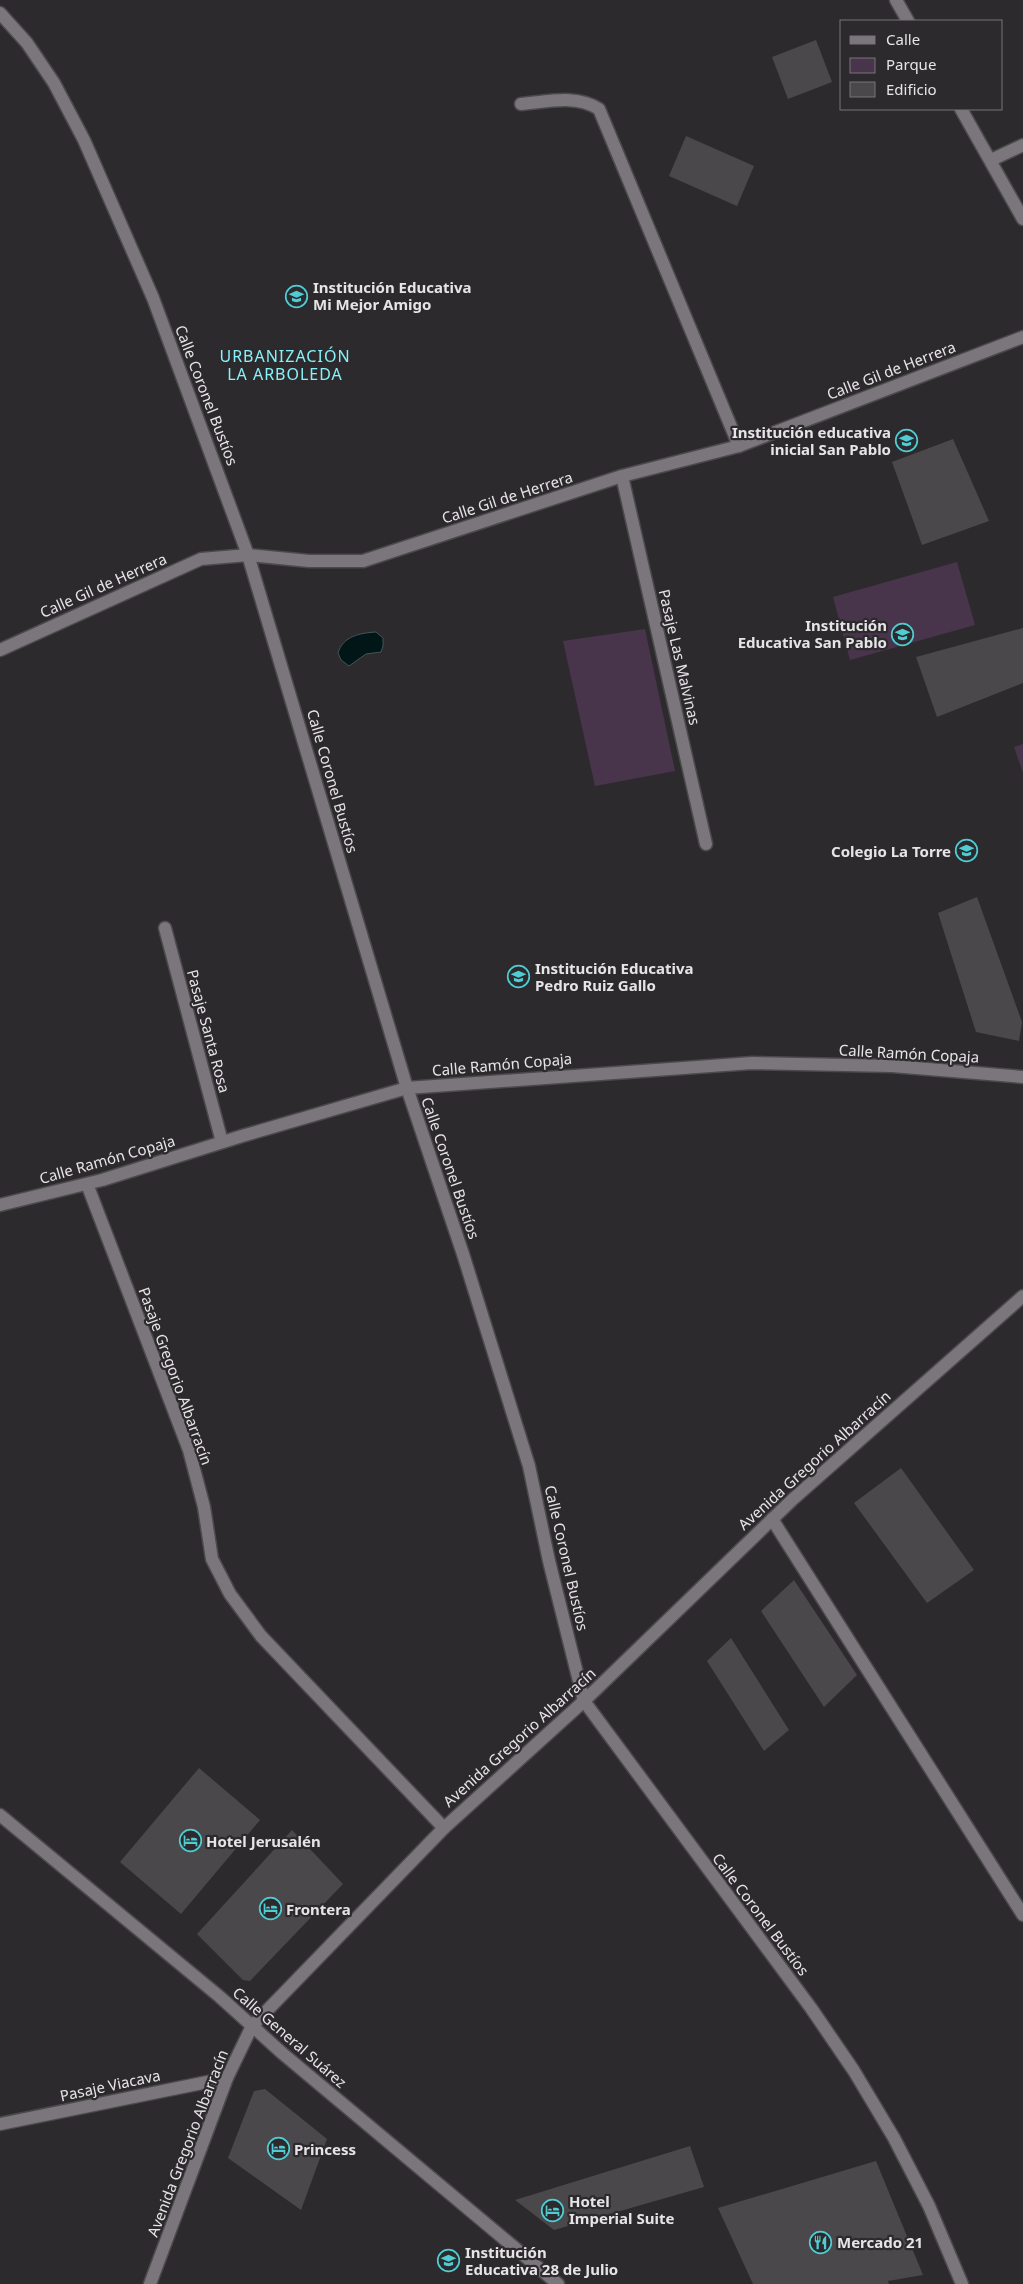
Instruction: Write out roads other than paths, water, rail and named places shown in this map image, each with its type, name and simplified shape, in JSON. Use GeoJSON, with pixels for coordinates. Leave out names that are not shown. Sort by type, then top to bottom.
{"type":"FeatureCollection","features":[{"type":"Feature","properties":{"kind":"street"},"geometry":{"type":"LineString","coordinates":[[896,0],[907,20]]}},
{"type":"Feature","properties":{"kind":"street","name":"Calle Coronel Bustíos"},"geometry":{"type":"LineString","coordinates":[[0,12],[27,43],[54,83],[84,140],[153,298],[248,555],[407,1088],[463,1254],[529,1466],[549,1561],[584,1702],[811,2008],[854,2071],[894,2138],[929,2206],[962,2284]]}},
{"type":"Feature","properties":{"kind":"street"},"geometry":{"type":"LineString","coordinates":[[521,104],[574,100],[588,102],[599,109],[739,446]]}},
{"type":"Feature","properties":{"kind":"street"},"geometry":{"type":"LineString","coordinates":[[962,110],[1023,219]]}},
{"type":"Feature","properties":{"kind":"street"},"geometry":{"type":"LineString","coordinates":[[991,160],[1023,145]]}},
{"type":"Feature","properties":{"kind":"street","name":"Calle Gil de Herrera"},"geometry":{"type":"LineString","coordinates":[[0,650],[201,559],[248,555],[309,561],[363,561],[622,476],[739,446],[1023,337]]}},
{"type":"Feature","properties":{"kind":"street","name":"Pasaje Las Malvinas"},"geometry":{"type":"LineString","coordinates":[[622,476],[706,844]]}},
{"type":"Feature","properties":{"kind":"street","name":"Pasaje Santa Rosa"},"geometry":{"type":"LineString","coordinates":[[165,928],[222,1142]]}},
{"type":"Feature","properties":{"kind":"street","name":"Calle Ramón Copaja"},"geometry":{"type":"LineString","coordinates":[[0,1205],[88,1184],[222,1142],[407,1088],[752,1063],[892,1066],[1023,1077]]}},
{"type":"Feature","properties":{"kind":"street","name":"Pasaje Gregorio Albarracín"},"geometry":{"type":"LineString","coordinates":[[88,1184],[189,1450],[204,1507],[212,1559],[230,1594],[262,1636],[444,1828]]}},
{"type":"Feature","properties":{"kind":"street","name":"Avenida Gregorio Albarracín"},"geometry":{"type":"LineString","coordinates":[[150,2284],[226,2078],[252,2026],[444,1828],[584,1702],[772,1518],[1023,1296]]}},
{"type":"Feature","properties":{"kind":"street"},"geometry":{"type":"LineString","coordinates":[[772,1518],[1023,1916]]}},
{"type":"Feature","properties":{"kind":"street","name":"Calle General Suárez"},"geometry":{"type":"LineString","coordinates":[[2,1820],[252,2026],[317,2083],[558,2284]]}},
{"type":"Feature","properties":{"kind":"street","name":"Pasaje Viacava"},"geometry":{"type":"LineString","coordinates":[[0,2124],[226,2078]]}},
{"type":"Feature","properties":{"kind":"place","name":"Institución Educativa Mi Mejor Amigo"},"geometry":{"type":"Point","coordinates":[297,296]}},
{"type":"Feature","properties":{"kind":"place","name":"Institución educativa inicial San Pablo"},"geometry":{"type":"Point","coordinates":[907,441]}},
{"type":"Feature","properties":{"kind":"place","name":"Institución Educativa San Pablo"},"geometry":{"type":"Point","coordinates":[903,634]}},
{"type":"Feature","properties":{"kind":"place","name":"Colegio La Torre"},"geometry":{"type":"Point","coordinates":[967,851]}},
{"type":"Feature","properties":{"kind":"place","name":"Institución Educativa Pedro Ruiz Gallo"},"geometry":{"type":"Point","coordinates":[519,977]}},
{"type":"Feature","properties":{"kind":"place","name":"Hotel Jerusalén"},"geometry":{"type":"Point","coordinates":[190,1841]}},
{"type":"Feature","properties":{"kind":"place","name":"Frontera"},"geometry":{"type":"Point","coordinates":[270,1909]}},
{"type":"Feature","properties":{"kind":"place","name":"Princess"},"geometry":{"type":"Point","coordinates":[278,2149]}},
{"type":"Feature","properties":{"kind":"place","name":"Hotel Imperial Suite"},"geometry":{"type":"Point","coordinates":[553,2210]}},
{"type":"Feature","properties":{"kind":"place","name":"Mercado 21"},"geometry":{"type":"Point","coordinates":[821,2242]}},
{"type":"Feature","properties":{"kind":"place","name":"Institución Educativa 28 de Julio"},"geometry":{"type":"Point","coordinates":[449,2261]}},
{"type":"Feature","properties":{"kind":"district","name":"URBANIZACIÓN LA ARBOLEDA"},"geometry":{"type":"Point","coordinates":[285,365]}}]}
